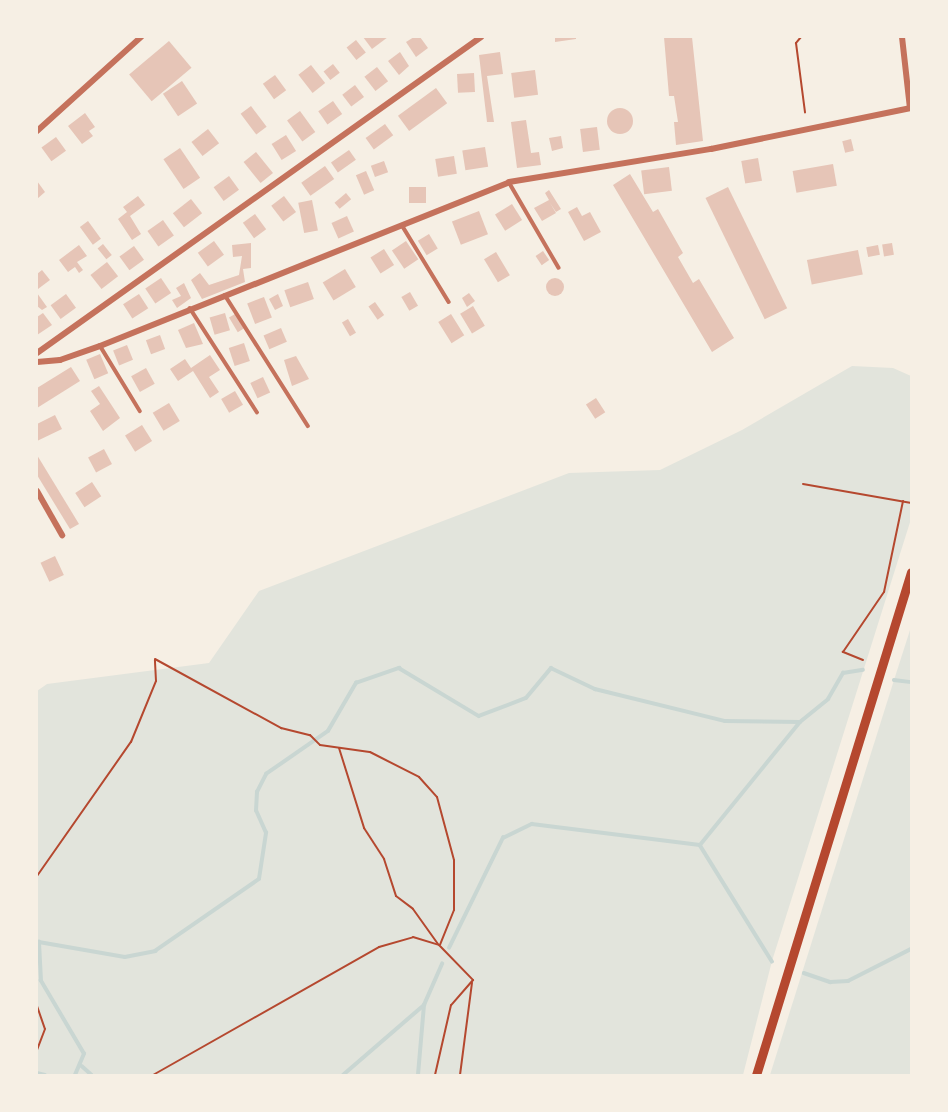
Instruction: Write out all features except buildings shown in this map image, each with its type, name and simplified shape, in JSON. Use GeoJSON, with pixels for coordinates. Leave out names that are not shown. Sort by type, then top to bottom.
{"type":"FeatureCollection","features":[{"type":"Feature","properties":{"kind":"main road"},"geometry":{"type":"LineString","coordinates":[[756,1075],[911,572]]}},
{"type":"Feature","properties":{"kind":"street"},"geometry":{"type":"LineString","coordinates":[[37,131],[141,37]]}},
{"type":"Feature","properties":{"kind":"street"},"geometry":{"type":"LineString","coordinates":[[37,353],[481,37]]}},
{"type":"Feature","properties":{"kind":"street"},"geometry":{"type":"LineString","coordinates":[[37,362],[60,360],[100,345],[509,182],[711,149],[911,108],[909,69],[902,37]]}},
{"type":"Feature","properties":{"kind":"street"},"geometry":{"type":"LineString","coordinates":[[37,491],[62,535]]}},
{"type":"Feature","properties":{"kind":"lane"},"geometry":{"type":"LineString","coordinates":[[509,182],[559,268]]}},
{"type":"Feature","properties":{"kind":"lane"},"geometry":{"type":"LineString","coordinates":[[402,225],[449,302]]}},
{"type":"Feature","properties":{"kind":"lane"},"geometry":{"type":"LineString","coordinates":[[224,295],[308,426]]}},
{"type":"Feature","properties":{"kind":"lane"},"geometry":{"type":"LineString","coordinates":[[190,308],[257,412]]}},
{"type":"Feature","properties":{"kind":"lane"},"geometry":{"type":"LineString","coordinates":[[100,345],[140,411]]}},
{"type":"Feature","properties":{"kind":"path"},"geometry":{"type":"LineString","coordinates":[[802,37],[796,43],[804,112]]}},
{"type":"Feature","properties":{"kind":"path"},"geometry":{"type":"LineString","coordinates":[[803,484],[911,503]]}},
{"type":"Feature","properties":{"kind":"path"},"geometry":{"type":"LineString","coordinates":[[863,660],[843,652],[884,592],[904,501]]}},
{"type":"Feature","properties":{"kind":"path"},"geometry":{"type":"LineString","coordinates":[[37,876],[131,742],[156,681],[155,659],[281,728],[310,734],[320,745],[370,752],[419,777],[437,797],[454,860],[454,910],[439,945]]}},
{"type":"Feature","properties":{"kind":"path"},"geometry":{"type":"LineString","coordinates":[[339,748],[364,828],[384,859],[396,896],[413,909],[439,945],[473,980]]}},
{"type":"Feature","properties":{"kind":"path"},"geometry":{"type":"LineString","coordinates":[[153,1075],[379,947],[414,937],[439,945]]}},
{"type":"Feature","properties":{"kind":"path"},"geometry":{"type":"LineString","coordinates":[[435,1075],[451,1005],[473,980]]}},
{"type":"Feature","properties":{"kind":"path"},"geometry":{"type":"LineString","coordinates":[[460,1075],[473,980]]}},
{"type":"Feature","properties":{"kind":"path"},"geometry":{"type":"LineString","coordinates":[[37,1006],[45,1028],[37,1050]]}},
{"type":"Feature","properties":{"kind":"shaded area"},"geometry":{"type":"Polygon","coordinates":[[[852,366],[893,368],[911,376],[911,519],[772,961],[743,1075],[37,1075],[37,691],[47,684],[209,663],[259,591],[569,473],[660,470],[742,430],[852,366]]]}},
{"type":"Feature","properties":{"kind":"shaded area"},"geometry":{"type":"Polygon","coordinates":[[[911,627],[911,1075],[770,1075],[894,680],[911,627]]]}},
{"type":"Feature","properties":{"kind":"waterway"},"geometry":{"type":"LineString","coordinates":[[75,1075],[84,1054],[41,981],[39,942],[125,957],[155,951],[259,879],[266,833],[256,811],[257,792],[266,774],[328,731],[356,683],[399,668],[479,716],[526,698],[551,668],[595,689],[725,721],[800,722],[828,699],[843,673],[863,670]]}},
{"type":"Feature","properties":{"kind":"waterway"},"geometry":{"type":"LineString","coordinates":[[894,680],[911,682]]}},
{"type":"Feature","properties":{"kind":"waterway"},"geometry":{"type":"LineString","coordinates":[[449,948],[503,838],[532,824],[700,845],[799,723]]}},
{"type":"Feature","properties":{"kind":"waterway"},"geometry":{"type":"LineString","coordinates":[[700,845],[772,961]]}},
{"type":"Feature","properties":{"kind":"waterway"},"geometry":{"type":"LineString","coordinates":[[804,973],[830,982],[848,981],[911,949]]}},
{"type":"Feature","properties":{"kind":"waterway"},"geometry":{"type":"LineString","coordinates":[[343,1075],[424,1005],[442,964]]}},
{"type":"Feature","properties":{"kind":"waterway"},"geometry":{"type":"LineString","coordinates":[[418,1075],[424,1005]]}},
{"type":"Feature","properties":{"kind":"waterway"},"geometry":{"type":"LineString","coordinates":[[82,1066],[92,1075]]}},
{"type":"Feature","properties":{"kind":"waterway"},"geometry":{"type":"LineString","coordinates":[[37,1073],[45,1075]]}}]}
